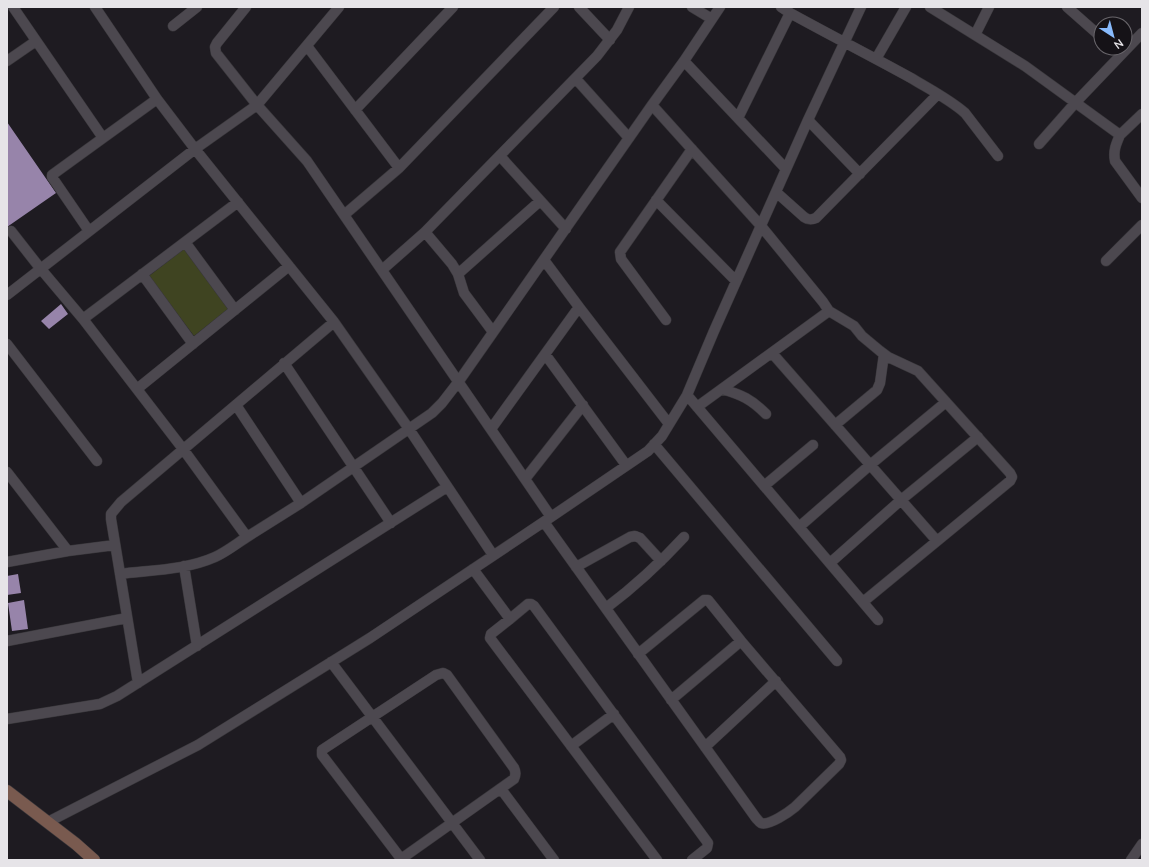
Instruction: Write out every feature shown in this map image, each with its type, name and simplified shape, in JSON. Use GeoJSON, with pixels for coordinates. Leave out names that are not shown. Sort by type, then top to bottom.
{"type":"FeatureCollection","features":[{"type":"Feature","properties":{"kind":"street"},"geometry":{"type":"LineString","coordinates":[[12,7],[103,138]]}},
{"type":"Feature","properties":{"kind":"street"},"geometry":{"type":"LineString","coordinates":[[95,7],[157,99],[195,149],[334,322],[409,429],[493,555]]}},
{"type":"Feature","properties":{"kind":"street"},"geometry":{"type":"LineString","coordinates":[[173,26],[197,7]]}},
{"type":"Feature","properties":{"kind":"street"},"geometry":{"type":"LineString","coordinates":[[7,295],[195,149],[257,105],[339,7]]}},
{"type":"Feature","properties":{"kind":"street"},"geometry":{"type":"LineString","coordinates":[[354,110],[453,7]]}},
{"type":"Feature","properties":{"kind":"street"},"geometry":{"type":"LineString","coordinates":[[344,215],[399,168],[554,7]]}},
{"type":"Feature","properties":{"kind":"street"},"geometry":{"type":"LineString","coordinates":[[579,7],[610,40]]}},
{"type":"Feature","properties":{"kind":"street"},"geometry":{"type":"LineString","coordinates":[[382,270],[425,232],[576,79],[610,40],[629,7]]}},
{"type":"Feature","properties":{"kind":"street"},"geometry":{"type":"LineString","coordinates":[[692,7],[712,19]]}},
{"type":"Feature","properties":{"kind":"street"},"geometry":{"type":"LineString","coordinates":[[120,574],[184,566],[215,557],[223,553],[301,503],[436,409],[459,381],[494,332],[684,61],[720,7]]}},
{"type":"Feature","properties":{"kind":"street"},"geometry":{"type":"LineString","coordinates":[[781,7],[790,14],[876,59],[938,94],[965,113],[998,156]]}},
{"type":"Feature","properties":{"kind":"street"},"geometry":{"type":"LineString","coordinates":[[48,822],[198,745],[370,638],[648,451],[662,436],[687,395],[786,169],[861,7]]}},
{"type":"Feature","properties":{"kind":"street"},"geometry":{"type":"LineString","coordinates":[[876,59],[906,7]]}},
{"type":"Feature","properties":{"kind":"street"},"geometry":{"type":"LineString","coordinates":[[930,7],[1025,66],[1120,135]]}},
{"type":"Feature","properties":{"kind":"street"},"geometry":{"type":"LineString","coordinates":[[975,35],[989,7]]}},
{"type":"Feature","properties":{"kind":"street"},"geometry":{"type":"LineString","coordinates":[[1067,7],[1093,30]]}},
{"type":"Feature","properties":{"kind":"street"},"geometry":{"type":"LineString","coordinates":[[242,9],[217,43],[215,47],[216,53],[257,105],[307,161],[525,478],[576,567],[606,608],[638,654],[756,818],[761,823],[766,823],[788,813],[842,760],[708,600],[704,600],[638,654]]}},
{"type":"Feature","properties":{"kind":"street"},"geometry":{"type":"LineString","coordinates":[[738,118],[790,14]]}},
{"type":"Feature","properties":{"kind":"street"},"geometry":{"type":"LineString","coordinates":[[1133,39],[1142,32]]}},
{"type":"Feature","properties":{"kind":"street"},"geometry":{"type":"LineString","coordinates":[[7,61],[36,41]]}},
{"type":"Feature","properties":{"kind":"street"},"geometry":{"type":"LineString","coordinates":[[307,46],[399,168]]}},
{"type":"Feature","properties":{"kind":"street"},"geometry":{"type":"LineString","coordinates":[[1039,144],[1076,102],[1113,56]]}},
{"type":"Feature","properties":{"kind":"street"},"geometry":{"type":"LineString","coordinates":[[684,61],[786,169]]}},
{"type":"Feature","properties":{"kind":"street"},"geometry":{"type":"LineString","coordinates":[[576,79],[629,138]]}},
{"type":"Feature","properties":{"kind":"street"},"geometry":{"type":"LineString","coordinates":[[776,192],[807,219],[812,220],[816,218],[938,94]]}},
{"type":"Feature","properties":{"kind":"street"},"geometry":{"type":"LineString","coordinates":[[89,231],[52,175],[157,99]]}},
{"type":"Feature","properties":{"kind":"street"},"geometry":{"type":"LineString","coordinates":[[652,105],[761,226],[829,311],[854,326],[862,336],[884,354],[918,371],[1012,477],[1010,481],[863,602]]}},
{"type":"Feature","properties":{"kind":"street"},"geometry":{"type":"LineString","coordinates":[[1142,114],[1120,135],[1115,146],[1114,156],[1115,161],[1142,198]]}},
{"type":"Feature","properties":{"kind":"street"},"geometry":{"type":"LineString","coordinates":[[808,120],[860,174]]}},
{"type":"Feature","properties":{"kind":"street"},"geometry":{"type":"LineString","coordinates":[[666,320],[621,259],[620,252],[692,149]]}},
{"type":"Feature","properties":{"kind":"street"},"geometry":{"type":"LineString","coordinates":[[500,156],[566,229]]}},
{"type":"Feature","properties":{"kind":"street"},"geometry":{"type":"LineString","coordinates":[[656,200],[736,281]]}},
{"type":"Feature","properties":{"kind":"street"},"geometry":{"type":"LineString","coordinates":[[458,274],[540,201]]}},
{"type":"Feature","properties":{"kind":"street"},"geometry":{"type":"LineString","coordinates":[[83,319],[238,202]]}},
{"type":"Feature","properties":{"kind":"street"},"geometry":{"type":"LineString","coordinates":[[1106,261],[1142,224]]}},
{"type":"Feature","properties":{"kind":"street"},"geometry":{"type":"LineString","coordinates":[[11,231],[83,319],[183,449],[247,537]]}},
{"type":"Feature","properties":{"kind":"street"},"geometry":{"type":"LineString","coordinates":[[425,232],[452,264],[458,274],[464,293],[494,332]]}},
{"type":"Feature","properties":{"kind":"street"},"geometry":{"type":"LineString","coordinates":[[185,242],[235,310]]}},
{"type":"Feature","properties":{"kind":"street"},"geometry":{"type":"LineString","coordinates":[[544,260],[669,424]]}},
{"type":"Feature","properties":{"kind":"street"},"geometry":{"type":"LineString","coordinates":[[137,390],[289,266]]}},
{"type":"Feature","properties":{"kind":"street"},"geometry":{"type":"LineString","coordinates":[[142,274],[193,344]]}},
{"type":"Feature","properties":{"kind":"street"},"geometry":{"type":"LineString","coordinates":[[491,429],[579,307]]}},
{"type":"Feature","properties":{"kind":"street"},"geometry":{"type":"LineString","coordinates":[[697,407],[829,311]]}},
{"type":"Feature","properties":{"kind":"street"},"geometry":{"type":"LineString","coordinates":[[138,683],[111,514],[121,502],[334,322]]}},
{"type":"Feature","properties":{"kind":"street"},"geometry":{"type":"LineString","coordinates":[[7,344],[97,460]]}},
{"type":"Feature","properties":{"kind":"street"},"geometry":{"type":"LineString","coordinates":[[772,353],[937,541]]}},
{"type":"Feature","properties":{"kind":"street"},"geometry":{"type":"LineString","coordinates":[[545,354],[626,465]]}},
{"type":"Feature","properties":{"kind":"street"},"geometry":{"type":"LineString","coordinates":[[835,425],[877,390],[880,383],[884,354]]}},
{"type":"Feature","properties":{"kind":"street"},"geometry":{"type":"LineString","coordinates":[[284,363],[391,523]]}},
{"type":"Feature","properties":{"kind":"street"},"geometry":{"type":"LineString","coordinates":[[722,389],[740,394],[752,401],[766,414]]}},
{"type":"Feature","properties":{"kind":"street"},"geometry":{"type":"LineString","coordinates":[[687,395],[878,620]]}},
{"type":"Feature","properties":{"kind":"street"},"geometry":{"type":"LineString","coordinates":[[799,527],[870,465],[946,402]]}},
{"type":"Feature","properties":{"kind":"street"},"geometry":{"type":"LineString","coordinates":[[236,405],[301,503]]}},
{"type":"Feature","properties":{"kind":"street"},"geometry":{"type":"LineString","coordinates":[[525,478],[583,405]]}},
{"type":"Feature","properties":{"kind":"street"},"geometry":{"type":"LineString","coordinates":[[830,563],[901,500],[978,437]]}},
{"type":"Feature","properties":{"kind":"street"},"geometry":{"type":"LineString","coordinates":[[654,444],[838,661]]}},
{"type":"Feature","properties":{"kind":"street"},"geometry":{"type":"LineString","coordinates":[[764,486],[813,445]]}},
{"type":"Feature","properties":{"kind":"street"},"geometry":{"type":"LineString","coordinates":[[7,472],[68,551]]}},
{"type":"Feature","properties":{"kind":"street"},"geometry":{"type":"LineString","coordinates":[[7,719],[100,704],[117,696],[447,487]]}},
{"type":"Feature","properties":{"kind":"street"},"geometry":{"type":"LineString","coordinates":[[576,567],[630,537],[635,536],[640,538],[661,561]]}},
{"type":"Feature","properties":{"kind":"street"},"geometry":{"type":"LineString","coordinates":[[606,608],[638,583],[684,537]]}},
{"type":"Feature","properties":{"kind":"street"},"geometry":{"type":"LineString","coordinates":[[7,562],[68,551],[115,545]]}},
{"type":"Feature","properties":{"kind":"street"},"geometry":{"type":"LineString","coordinates":[[184,566],[197,646]]}},
{"type":"Feature","properties":{"kind":"street"},"geometry":{"type":"LineString","coordinates":[[473,569],[510,619]]}},
{"type":"Feature","properties":{"kind":"street"},"geometry":{"type":"LineString","coordinates":[[657,860],[490,638],[491,634],[528,604],[534,606],[708,843],[707,848],[692,860]]}},
{"type":"Feature","properties":{"kind":"street"},"geometry":{"type":"LineString","coordinates":[[7,641],[127,618]]}},
{"type":"Feature","properties":{"kind":"street"},"geometry":{"type":"LineString","coordinates":[[671,700],[742,641]]}},
{"type":"Feature","properties":{"kind":"street"},"geometry":{"type":"LineString","coordinates":[[331,662],[480,860]]}},
{"type":"Feature","properties":{"kind":"street"},"geometry":{"type":"LineString","coordinates":[[443,673],[447,675],[516,772],[514,779],[500,789],[401,860],[321,752],[372,716],[436,675],[443,673]]}},
{"type":"Feature","properties":{"kind":"street"},"geometry":{"type":"LineString","coordinates":[[705,747],[776,681]]}},
{"type":"Feature","properties":{"kind":"street"},"geometry":{"type":"LineString","coordinates":[[571,746],[614,714]]}},
{"type":"Feature","properties":{"kind":"street"},"geometry":{"type":"LineString","coordinates":[[500,789],[554,860]]}},
{"type":"Feature","properties":{"kind":"street"},"geometry":{"type":"LineString","coordinates":[[7,791],[76,844],[94,860]]}},
{"type":"Feature","properties":{"kind":"street"},"geometry":{"type":"LineString","coordinates":[[1131,860],[1142,844]]}},
{"type":"Feature","properties":{"kind":"green space"},"geometry":{"type":"Polygon","coordinates":[[[185,248],[228,309],[194,336],[149,276],[185,248]]]}},
{"type":"Feature","properties":{"kind":"building"},"geometry":{"type":"Polygon","coordinates":[[[7,122],[56,193],[7,227],[7,122]]]}},
{"type":"Feature","properties":{"kind":"building"},"geometry":{"type":"Polygon","coordinates":[[[61,304],[68,314],[49,329],[41,321],[61,304]]]}},
{"type":"Feature","properties":{"kind":"building"},"geometry":{"type":"Polygon","coordinates":[[[18,574],[21,593],[7,595],[7,576],[18,574]]]}},
{"type":"Feature","properties":{"kind":"building"},"geometry":{"type":"Polygon","coordinates":[[[24,600],[28,629],[12,631],[8,603],[24,600]]]}}]}
